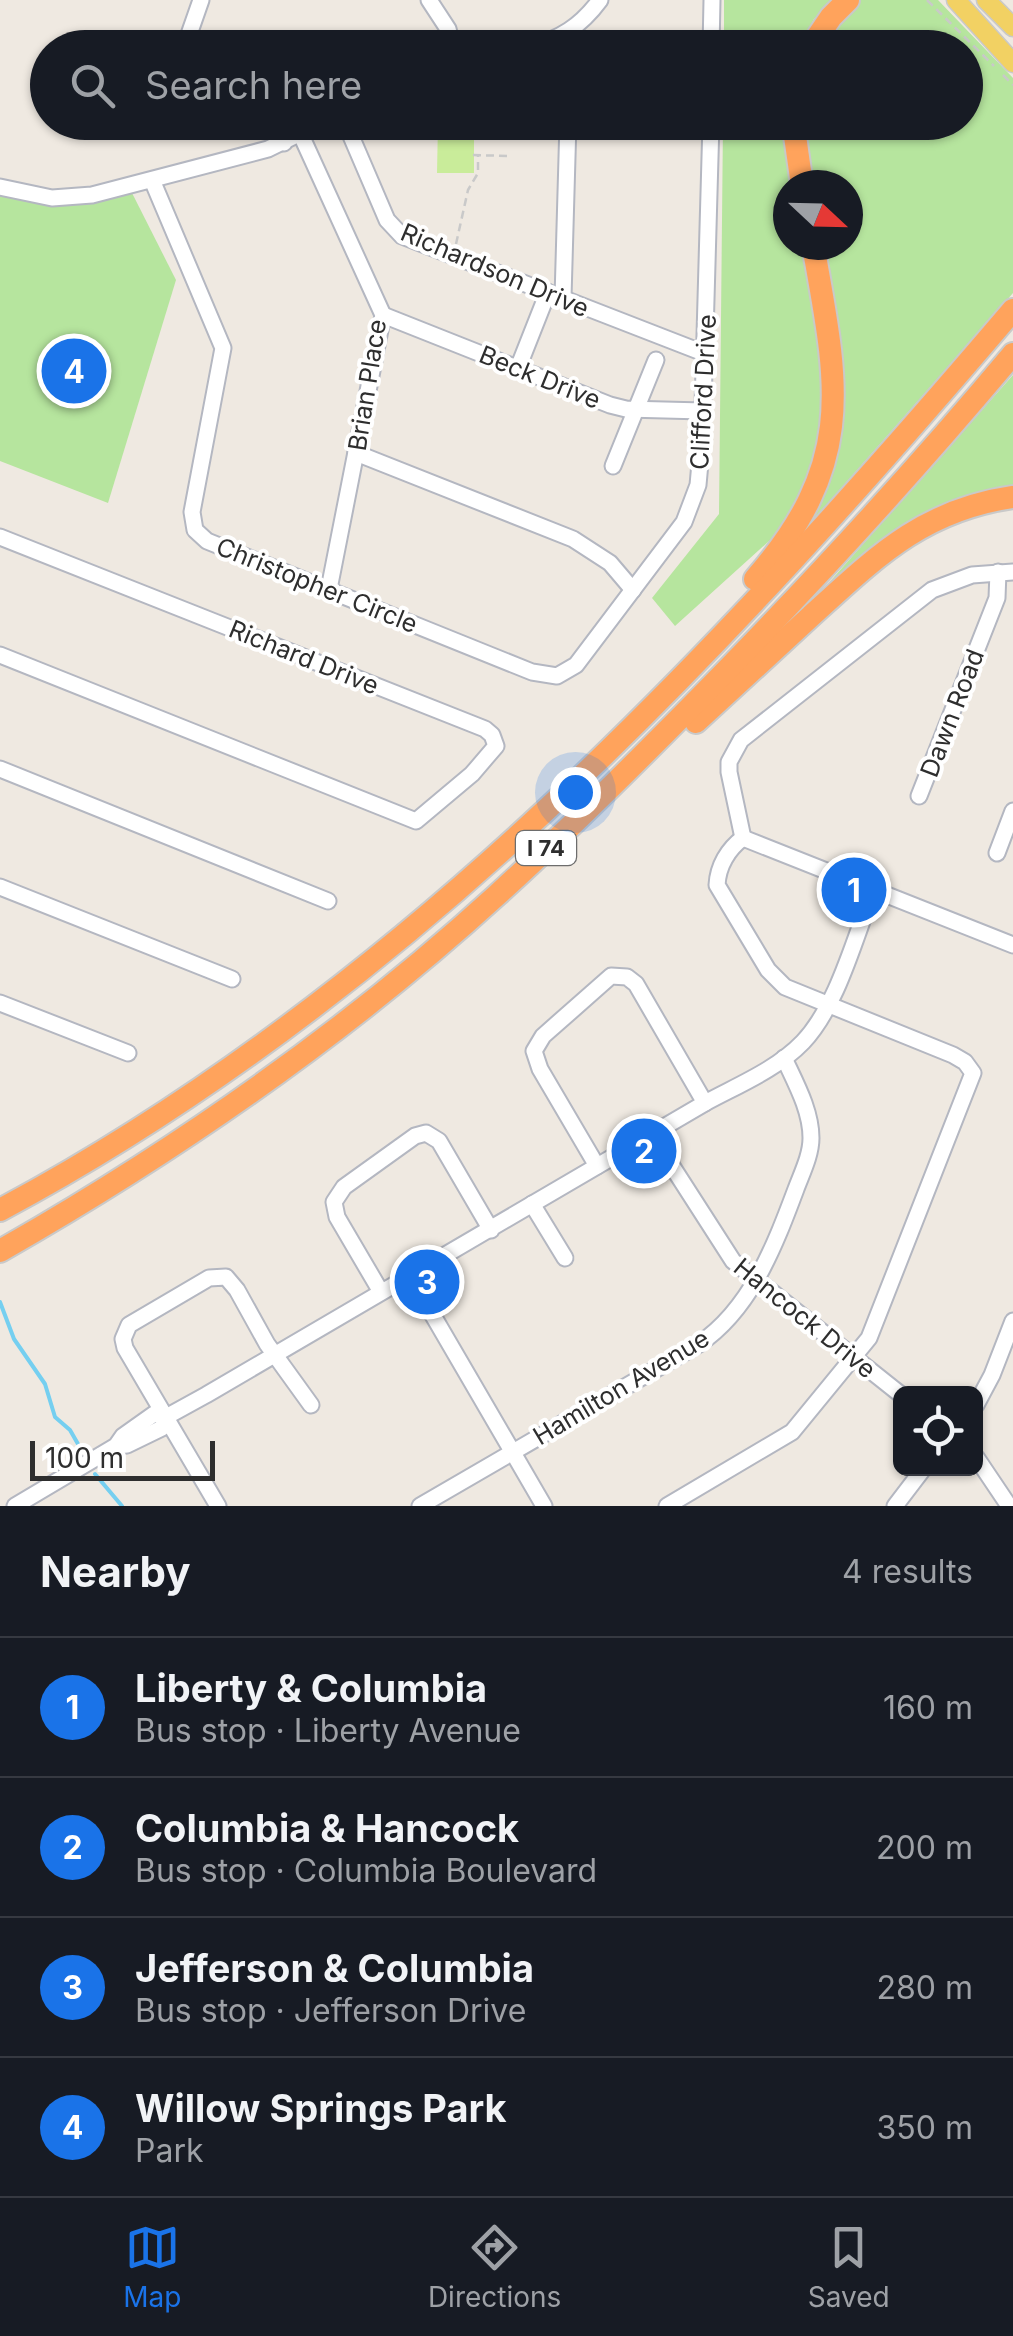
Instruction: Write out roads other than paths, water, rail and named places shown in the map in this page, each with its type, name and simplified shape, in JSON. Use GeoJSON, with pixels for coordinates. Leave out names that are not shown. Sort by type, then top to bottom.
{"type":"FeatureCollection","features":[{"type":"Feature","properties":{"kind":"highway"},"geometry":{"type":"LineString","coordinates":[[823,30],[848,0]]}},
{"type":"Feature","properties":{"kind":"highway"},"geometry":{"type":"LineString","coordinates":[[796,140],[800,170]]}},
{"type":"Feature","properties":{"kind":"highway"},"geometry":{"type":"LineString","coordinates":[[590,768],[772,560],[796,526],[816,484],[830,440],[835,399],[832,347],[816,260]]}},
{"type":"Feature","properties":{"kind":"highway","name":"I 74"},"geometry":{"type":"LineString","coordinates":[[0,1210],[119,1142],[279,1035],[449,898],[590,768],[822,528],[1013,310]]}},
{"type":"Feature","properties":{"kind":"highway","name":"I 74"},"geometry":{"type":"LineString","coordinates":[[0,1250],[199,1128],[308,1049],[496,896],[588,809],[817,576],[1013,354]]}},
{"type":"Feature","properties":{"kind":"highway"},"geometry":{"type":"LineString","coordinates":[[588,809],[682,735],[890,545],[938,517],[1013,497]]}},
{"type":"Feature","properties":{"kind":"main road"},"geometry":{"type":"LineString","coordinates":[[956,0],[1013,63]]}},
{"type":"Feature","properties":{"kind":"main road"},"geometry":{"type":"LineString","coordinates":[[986,0],[1013,27]]}},
{"type":"Feature","properties":{"kind":"street"},"geometry":{"type":"LineString","coordinates":[[191,30],[201,0]]}},
{"type":"Feature","properties":{"kind":"street"},"geometry":{"type":"LineString","coordinates":[[429,0],[448,30]]}},
{"type":"Feature","properties":{"kind":"street"},"geometry":{"type":"LineString","coordinates":[[573,30],[600,0]]}},
{"type":"Feature","properties":{"kind":"street"},"geometry":{"type":"LineString","coordinates":[[711,30],[712,0]]}},
{"type":"Feature","properties":{"kind":"street"},"geometry":{"type":"LineString","coordinates":[[0,187],[32,196],[71,198],[152,180],[290,140]]}},
{"type":"Feature","properties":{"kind":"street","name":"Brian Place"},"geometry":{"type":"LineString","coordinates":[[303,140],[383,315],[329,589]]}},
{"type":"Feature","properties":{"kind":"street","name":"Richardson Drive"},"geometry":{"type":"LineString","coordinates":[[354,140],[387,220],[395,230],[706,354]]}},
{"type":"Feature","properties":{"kind":"street"},"geometry":{"type":"LineString","coordinates":[[518,368],[555,296],[567,140]]}},
{"type":"Feature","properties":{"kind":"street","name":"Clifford Drive"},"geometry":{"type":"LineString","coordinates":[[561,674],[576,665],[691,510],[698,485],[704,411],[711,140]]}},
{"type":"Feature","properties":{"kind":"street","name":"Christopher Circle"},"geometry":{"type":"LineString","coordinates":[[152,180],[222,348],[192,512],[195,530],[207,541],[532,672],[561,674]]}},
{"type":"Feature","properties":{"kind":"street","name":"Beck Drive"},"geometry":{"type":"LineString","coordinates":[[383,315],[610,405],[636,410],[704,411]]}},
{"type":"Feature","properties":{"kind":"street"},"geometry":{"type":"LineString","coordinates":[[614,466],[656,360]]}},
{"type":"Feature","properties":{"kind":"street"},"geometry":{"type":"LineString","coordinates":[[356,453],[573,538],[610,563],[632,590]]}},
{"type":"Feature","properties":{"kind":"street","name":"Richard Drive"},"geometry":{"type":"LineString","coordinates":[[0,537],[485,729],[496,741],[494,753],[416,821],[0,656]]}},
{"type":"Feature","properties":{"kind":"street"},"geometry":{"type":"LineString","coordinates":[[743,838],[729,772],[729,762],[741,740],[915,601],[952,581],[1006,572]]}},
{"type":"Feature","properties":{"kind":"street","name":"Dawn Road"},"geometry":{"type":"LineString","coordinates":[[919,796],[1006,572]]}},
{"type":"Feature","properties":{"kind":"street"},"geometry":{"type":"LineString","coordinates":[[0,770],[328,901]]}},
{"type":"Feature","properties":{"kind":"street"},"geometry":{"type":"LineString","coordinates":[[997,854],[1013,810]]}},
{"type":"Feature","properties":{"kind":"street"},"geometry":{"type":"LineString","coordinates":[[743,838],[1013,945]]}},
{"type":"Feature","properties":{"kind":"street"},"geometry":{"type":"LineString","coordinates":[[667,1506],[792,1432],[877,1324],[973,1073],[953,1055],[778,982],[719,890],[722,863],[743,838]]}},
{"type":"Feature","properties":{"kind":"street"},"geometry":{"type":"LineString","coordinates":[[0,887],[232,979]]}},
{"type":"Feature","properties":{"kind":"street"},"geometry":{"type":"LineString","coordinates":[[14,1506],[116,1446],[127,1445],[162,1428],[166,1417],[769,1069],[802,1043],[828,1004],[874,889]]}},
{"type":"Feature","properties":{"kind":"street"},"geometry":{"type":"LineString","coordinates":[[597,1166],[540,1069],[534,1051],[543,1036],[611,976],[627,977],[636,984],[705,1103]]}},
{"type":"Feature","properties":{"kind":"street"},"geometry":{"type":"LineString","coordinates":[[0,1003],[128,1053]]}},
{"type":"Feature","properties":{"kind":"street","name":"Hamilton Avenue"},"geometry":{"type":"LineString","coordinates":[[420,1506],[710,1337],[756,1282],[774,1247],[811,1142],[807,1116],[784,1058]]}},
{"type":"Feature","properties":{"kind":"street"},"geometry":{"type":"LineString","coordinates":[[381,1292],[337,1217],[334,1202],[344,1187],[414,1136],[426,1133],[439,1141],[490,1230]]}},
{"type":"Feature","properties":{"kind":"street","name":"Hancock Drive"},"geometry":{"type":"LineString","coordinates":[[652,1135],[733,1261],[893,1389]]}},
{"type":"Feature","properties":{"kind":"street"},"geometry":{"type":"LineString","coordinates":[[532,1204],[565,1258]]}},
{"type":"Feature","properties":{"kind":"street"},"geometry":{"type":"LineString","coordinates":[[218,1506],[125,1348],[125,1331],[209,1278],[219,1276],[232,1282],[274,1354],[311,1405]]}},
{"type":"Feature","properties":{"kind":"street"},"geometry":{"type":"LineString","coordinates":[[410,1276],[544,1506]]}},
{"type":"Feature","properties":{"kind":"street"},"geometry":{"type":"LineString","coordinates":[[983,1391],[1011,1332]]}},
{"type":"Feature","properties":{"kind":"street"},"geometry":{"type":"LineString","coordinates":[[983,1467],[1009,1506]]}},
{"type":"Feature","properties":{"kind":"street"},"geometry":{"type":"LineString","coordinates":[[895,1506],[918,1476]]}},
{"type":"Feature","properties":{"kind":"waterway"},"geometry":{"type":"LineString","coordinates":[[0,1302],[14,1339],[45,1384],[55,1417],[70,1430],[82,1451]]}},
{"type":"Feature","properties":{"kind":"waterway"},"geometry":{"type":"LineString","coordinates":[[95,1474],[122,1506]]}},
{"type":"Feature","properties":{"kind":"place","name":"Willow Springs Park"},"geometry":{"type":"Point","coordinates":[74,371]}},
{"type":"Feature","properties":{"kind":"place","name":"Liberty & Columbia"},"geometry":{"type":"Point","coordinates":[854,890]}},
{"type":"Feature","properties":{"kind":"place","name":"Columbia & Hancock"},"geometry":{"type":"Point","coordinates":[644,1151]}},
{"type":"Feature","properties":{"kind":"place","name":"Jefferson & Columbia"},"geometry":{"type":"Point","coordinates":[427,1282]}}]}
